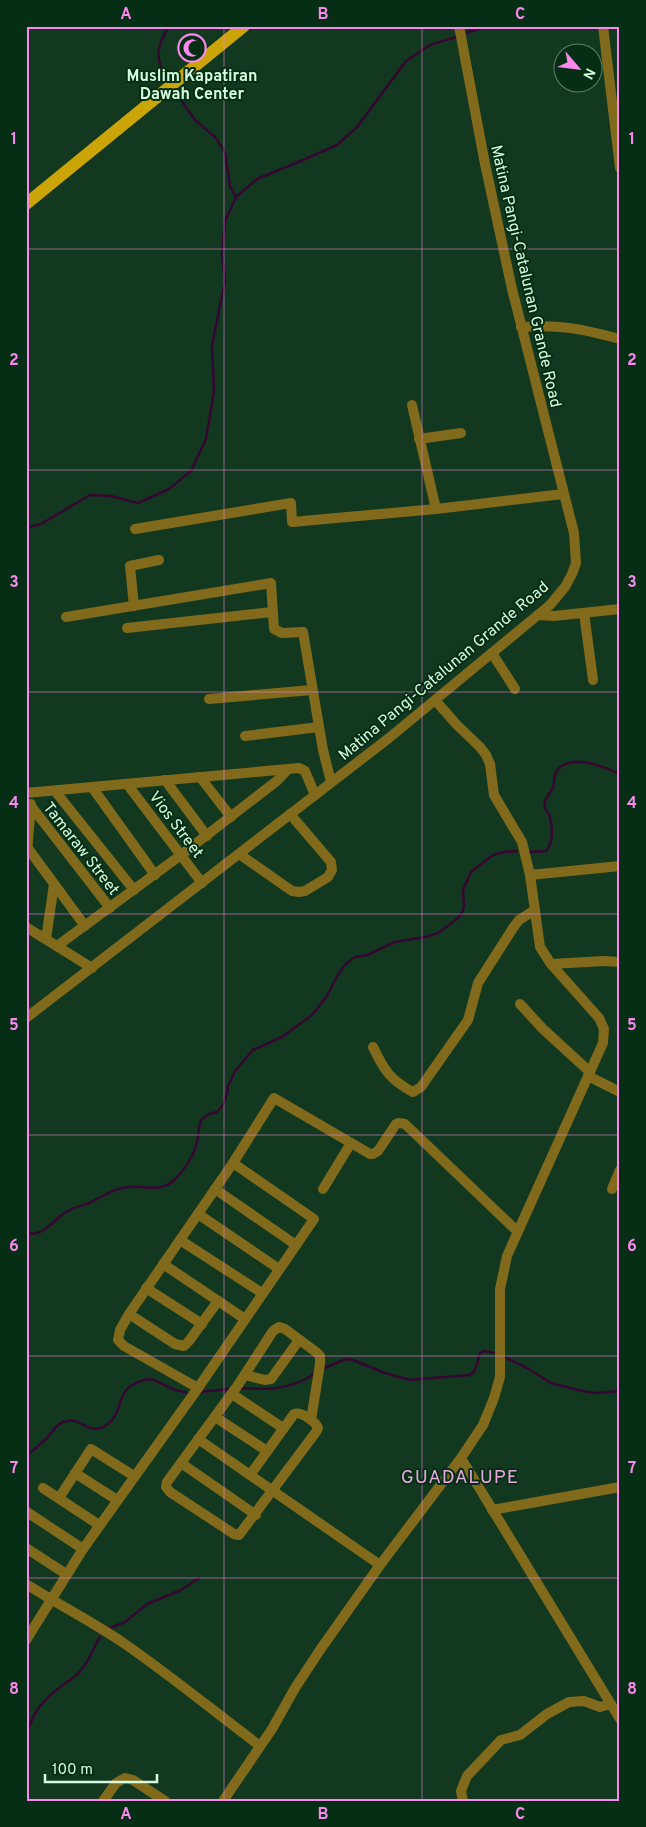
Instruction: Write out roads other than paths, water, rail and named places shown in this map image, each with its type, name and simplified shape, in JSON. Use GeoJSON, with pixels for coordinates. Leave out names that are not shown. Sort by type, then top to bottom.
{"type":"FeatureCollection","features":[{"type":"Feature","properties":{"kind":"main road"},"geometry":{"type":"LineString","coordinates":[[26,204],[244,26]]}},
{"type":"Feature","properties":{"kind":"street","name":"Matina Pangi-Catalunan Grande Road"},"geometry":{"type":"LineString","coordinates":[[26,1018],[332,782],[435,700],[550,605],[565,587],[572,574],[576,563],[574,533],[521,327],[485,164],[459,26]]}},
{"type":"Feature","properties":{"kind":"street"},"geometry":{"type":"LineString","coordinates":[[603,26],[620,168]]}},
{"type":"Feature","properties":{"kind":"street"},"geometry":{"type":"LineString","coordinates":[[521,327],[564,326],[620,339]]}},
{"type":"Feature","properties":{"kind":"street"},"geometry":{"type":"LineString","coordinates":[[412,405],[436,509]]}},
{"type":"Feature","properties":{"kind":"street"},"geometry":{"type":"LineString","coordinates":[[419,439],[461,433]]}},
{"type":"Feature","properties":{"kind":"street"},"geometry":{"type":"LineString","coordinates":[[135,529],[291,503],[292,522],[436,509],[563,494]]}},
{"type":"Feature","properties":{"kind":"street"},"geometry":{"type":"LineString","coordinates":[[134,606],[130,566],[159,560]]}},
{"type":"Feature","properties":{"kind":"street"},"geometry":{"type":"LineString","coordinates":[[66,617],[271,583],[273,625],[276,631],[282,633],[303,632],[319,727],[332,782]]}},
{"type":"Feature","properties":{"kind":"street"},"geometry":{"type":"LineString","coordinates":[[538,615],[554,616],[620,610]]}},
{"type":"Feature","properties":{"kind":"street"},"geometry":{"type":"LineString","coordinates":[[127,628],[272,612]]}},
{"type":"Feature","properties":{"kind":"street"},"geometry":{"type":"LineString","coordinates":[[584,613],[593,680]]}},
{"type":"Feature","properties":{"kind":"street"},"geometry":{"type":"LineString","coordinates":[[492,653],[515,689]]}},
{"type":"Feature","properties":{"kind":"street"},"geometry":{"type":"LineString","coordinates":[[209,699],[312,690]]}},
{"type":"Feature","properties":{"kind":"street"},"geometry":{"type":"LineString","coordinates":[[223,1801],[260,1746],[306,1670],[380,1565],[461,1458],[489,1412],[500,1377],[500,1288],[507,1256],[603,1043],[604,1029],[599,1018],[551,964],[540,947],[530,875],[522,842],[494,796],[490,764],[486,755],[435,700]]}},
{"type":"Feature","properties":{"kind":"street"},"geometry":{"type":"LineString","coordinates":[[245,736],[319,727]]}},
{"type":"Feature","properties":{"kind":"street"},"geometry":{"type":"LineString","coordinates":[[57,946],[207,836],[278,780],[288,768]]}},
{"type":"Feature","properties":{"kind":"street"},"geometry":{"type":"LineString","coordinates":[[85,926],[27,851],[31,806],[29,793],[299,768],[306,770],[315,795]]}},
{"type":"Feature","properties":{"kind":"street"},"geometry":{"type":"LineString","coordinates":[[200,776],[231,817]]}},
{"type":"Feature","properties":{"kind":"street"},"geometry":{"type":"LineString","coordinates":[[165,780],[207,836]]}},
{"type":"Feature","properties":{"kind":"street","name":"Vios Street"},"geometry":{"type":"LineString","coordinates":[[127,784],[202,883]]}},
{"type":"Feature","properties":{"kind":"street"},"geometry":{"type":"LineString","coordinates":[[92,787],[155,875]]}},
{"type":"Feature","properties":{"kind":"street"},"geometry":{"type":"LineString","coordinates":[[56,791],[134,890]]}},
{"type":"Feature","properties":{"kind":"street","name":"Tamaraw Street"},"geometry":{"type":"LineString","coordinates":[[31,806],[110,908]]}},
{"type":"Feature","properties":{"kind":"street"},"geometry":{"type":"LineString","coordinates":[[239,854],[292,891],[305,891],[328,877],[332,870],[331,862],[290,814]]}},
{"type":"Feature","properties":{"kind":"street"},"geometry":{"type":"LineString","coordinates":[[530,875],[620,866]]}},
{"type":"Feature","properties":{"kind":"street"},"geometry":{"type":"LineString","coordinates":[[46,939],[54,884]]}},
{"type":"Feature","properties":{"kind":"street"},"geometry":{"type":"LineString","coordinates":[[373,1047],[385,1072],[397,1082],[413,1092],[421,1087],[468,1020],[478,983],[508,934],[519,920],[535,910]]}},
{"type":"Feature","properties":{"kind":"street"},"geometry":{"type":"LineString","coordinates":[[26,927],[92,968]]}},
{"type":"Feature","properties":{"kind":"street"},"geometry":{"type":"LineString","coordinates":[[551,964],[604,960],[620,962]]}},
{"type":"Feature","properties":{"kind":"street"},"geometry":{"type":"LineString","coordinates":[[520,1004],[589,1074],[620,1092]]}},
{"type":"Feature","properties":{"kind":"street"},"geometry":{"type":"LineString","coordinates":[[198,1388],[120,1344],[118,1336],[129,1314],[146,1288],[233,1163],[274,1098],[373,1154],[378,1151],[396,1124],[405,1124],[517,1231]]}},
{"type":"Feature","properties":{"kind":"street"},"geometry":{"type":"LineString","coordinates":[[323,1188],[351,1143]]}},
{"type":"Feature","properties":{"kind":"street"},"geometry":{"type":"LineString","coordinates":[[26,1640],[31,1623],[50,1600],[99,1525],[198,1388],[314,1219],[233,1163]]}},
{"type":"Feature","properties":{"kind":"street"},"geometry":{"type":"LineString","coordinates":[[612,1189],[620,1170]]}},
{"type":"Feature","properties":{"kind":"street"},"geometry":{"type":"LineString","coordinates":[[215,1189],[296,1245]]}},
{"type":"Feature","properties":{"kind":"street"},"geometry":{"type":"LineString","coordinates":[[198,1214],[279,1269]]}},
{"type":"Feature","properties":{"kind":"street"},"geometry":{"type":"LineString","coordinates":[[180,1240],[262,1293]]}},
{"type":"Feature","properties":{"kind":"street"},"geometry":{"type":"LineString","coordinates":[[163,1264],[245,1319]]}},
{"type":"Feature","properties":{"kind":"street"},"geometry":{"type":"LineString","coordinates":[[146,1288],[202,1324]]}},
{"type":"Feature","properties":{"kind":"street"},"geometry":{"type":"LineString","coordinates":[[129,1314],[180,1346],[187,1344],[218,1301]]}},
{"type":"Feature","properties":{"kind":"street"},"geometry":{"type":"LineString","coordinates":[[250,1475],[296,1412],[317,1424],[318,1429],[242,1533],[237,1535],[170,1492],[166,1485],[232,1394],[276,1328],[282,1328],[320,1356],[311,1420]]}},
{"type":"Feature","properties":{"kind":"street"},"geometry":{"type":"LineString","coordinates":[[245,1375],[265,1380],[272,1379],[299,1340]]}},
{"type":"Feature","properties":{"kind":"street"},"geometry":{"type":"LineString","coordinates":[[232,1394],[283,1428]]}},
{"type":"Feature","properties":{"kind":"street"},"geometry":{"type":"LineString","coordinates":[[215,1416],[267,1451]]}},
{"type":"Feature","properties":{"kind":"street"},"geometry":{"type":"LineString","coordinates":[[198,1439],[380,1565]]}},
{"type":"Feature","properties":{"kind":"street"},"geometry":{"type":"LineString","coordinates":[[59,1498],[91,1450],[134,1476]]}},
{"type":"Feature","properties":{"kind":"street"},"geometry":{"type":"LineString","coordinates":[[461,1458],[620,1719]]}},
{"type":"Feature","properties":{"kind":"street"},"geometry":{"type":"LineString","coordinates":[[181,1463],[256,1515]]}},
{"type":"Feature","properties":{"kind":"street"},"geometry":{"type":"LineString","coordinates":[[75,1474],[117,1500]]}},
{"type":"Feature","properties":{"kind":"street"},"geometry":{"type":"LineString","coordinates":[[492,1510],[620,1487]]}},
{"type":"Feature","properties":{"kind":"street"},"geometry":{"type":"LineString","coordinates":[[43,1488],[99,1525]]}},
{"type":"Feature","properties":{"kind":"street"},"geometry":{"type":"LineString","coordinates":[[27,1512],[83,1549]]}},
{"type":"Feature","properties":{"kind":"street"},"geometry":{"type":"LineString","coordinates":[[26,1548],[66,1574]]}},
{"type":"Feature","properties":{"kind":"street"},"geometry":{"type":"LineString","coordinates":[[26,1584],[126,1644],[260,1746]]}},
{"type":"Feature","properties":{"kind":"street"},"geometry":{"type":"LineString","coordinates":[[463,1801],[461,1791],[467,1776],[501,1740],[520,1735],[547,1714],[569,1702],[578,1700],[600,1706],[611,1704]]}},
{"type":"Feature","properties":{"kind":"street"},"geometry":{"type":"LineString","coordinates":[[103,1801],[116,1783],[125,1778],[133,1780],[164,1801]]}},
{"type":"Feature","properties":{"kind":"street"},"geometry":{"type":"LineString","coordinates":[[145,1801],[151,1792]]}},
{"type":"Feature","properties":{"kind":"waterway"},"geometry":{"type":"LineString","coordinates":[[168,82],[161,67],[158,54],[161,41],[169,26]]}},
{"type":"Feature","properties":{"kind":"waterway"},"geometry":{"type":"LineString","coordinates":[[466,33],[487,26]]}},
{"type":"Feature","properties":{"kind":"waterway"},"geometry":{"type":"LineString","coordinates":[[26,528],[41,524],[90,495],[111,496],[138,503],[169,489],[191,471],[206,439],[214,391],[212,345],[225,281],[222,254],[225,221],[236,197],[257,179],[337,145],[357,127],[406,61],[430,45],[456,37]]}},
{"type":"Feature","properties":{"kind":"waterway"},"geometry":{"type":"LineString","coordinates":[[178,96],[195,120],[215,137],[221,146],[225,153],[230,186],[236,197]]}},
{"type":"Feature","properties":{"kind":"waterway"},"geometry":{"type":"LineString","coordinates":[[530,852],[546,851],[549,847],[552,834],[549,814],[545,805],[558,769],[564,764],[580,762],[597,765],[620,774]]}},
{"type":"Feature","properties":{"kind":"waterway"},"geometry":{"type":"LineString","coordinates":[[26,1232],[37,1233],[70,1210],[118,1189],[134,1187],[157,1188],[168,1185],[181,1173],[191,1158],[197,1142],[201,1120],[209,1114],[217,1112],[223,1105],[228,1086],[235,1071],[253,1050],[282,1037],[312,1015],[327,996],[340,971],[355,957],[367,955],[395,942],[438,933],[457,919],[462,913],[464,906],[463,890],[471,872],[493,855],[517,851]]}},
{"type":"Feature","properties":{"kind":"waterway"},"geometry":{"type":"LineString","coordinates":[[322,1369],[346,1359],[410,1380],[470,1375],[476,1368],[480,1353],[484,1351],[494,1353]]}},
{"type":"Feature","properties":{"kind":"waterway"},"geometry":{"type":"LineString","coordinates":[[504,1357],[527,1368],[551,1383],[596,1393],[620,1391]]}},
{"type":"Feature","properties":{"kind":"waterway"},"geometry":{"type":"LineString","coordinates":[[241,1388],[278,1388],[295,1384],[313,1375]]}},
{"type":"Feature","properties":{"kind":"waterway"},"geometry":{"type":"LineString","coordinates":[[26,1456],[63,1422],[70,1420],[91,1428],[102,1428],[114,1417],[124,1394],[134,1384],[149,1379],[174,1390],[186,1392]]}},
{"type":"Feature","properties":{"kind":"waterway"},"geometry":{"type":"LineString","coordinates":[[200,1392],[229,1389]]}},
{"type":"Feature","properties":{"kind":"waterway"},"geometry":{"type":"LineString","coordinates":[[110,1628],[125,1622],[147,1604],[181,1590],[199,1578]]}},
{"type":"Feature","properties":{"kind":"waterway"},"geometry":{"type":"LineString","coordinates":[[26,1746],[29,1727],[37,1711],[48,1697],[75,1677],[87,1662],[100,1637]]}},
{"type":"Feature","properties":{"kind":"place","name":"Muslim Kapatiran Dawah Center"},"geometry":{"type":"Point","coordinates":[192,48]}},
{"type":"Feature","properties":{"kind":"district","name":"GUADALUPE"},"geometry":{"type":"Point","coordinates":[460,1476]}}]}
